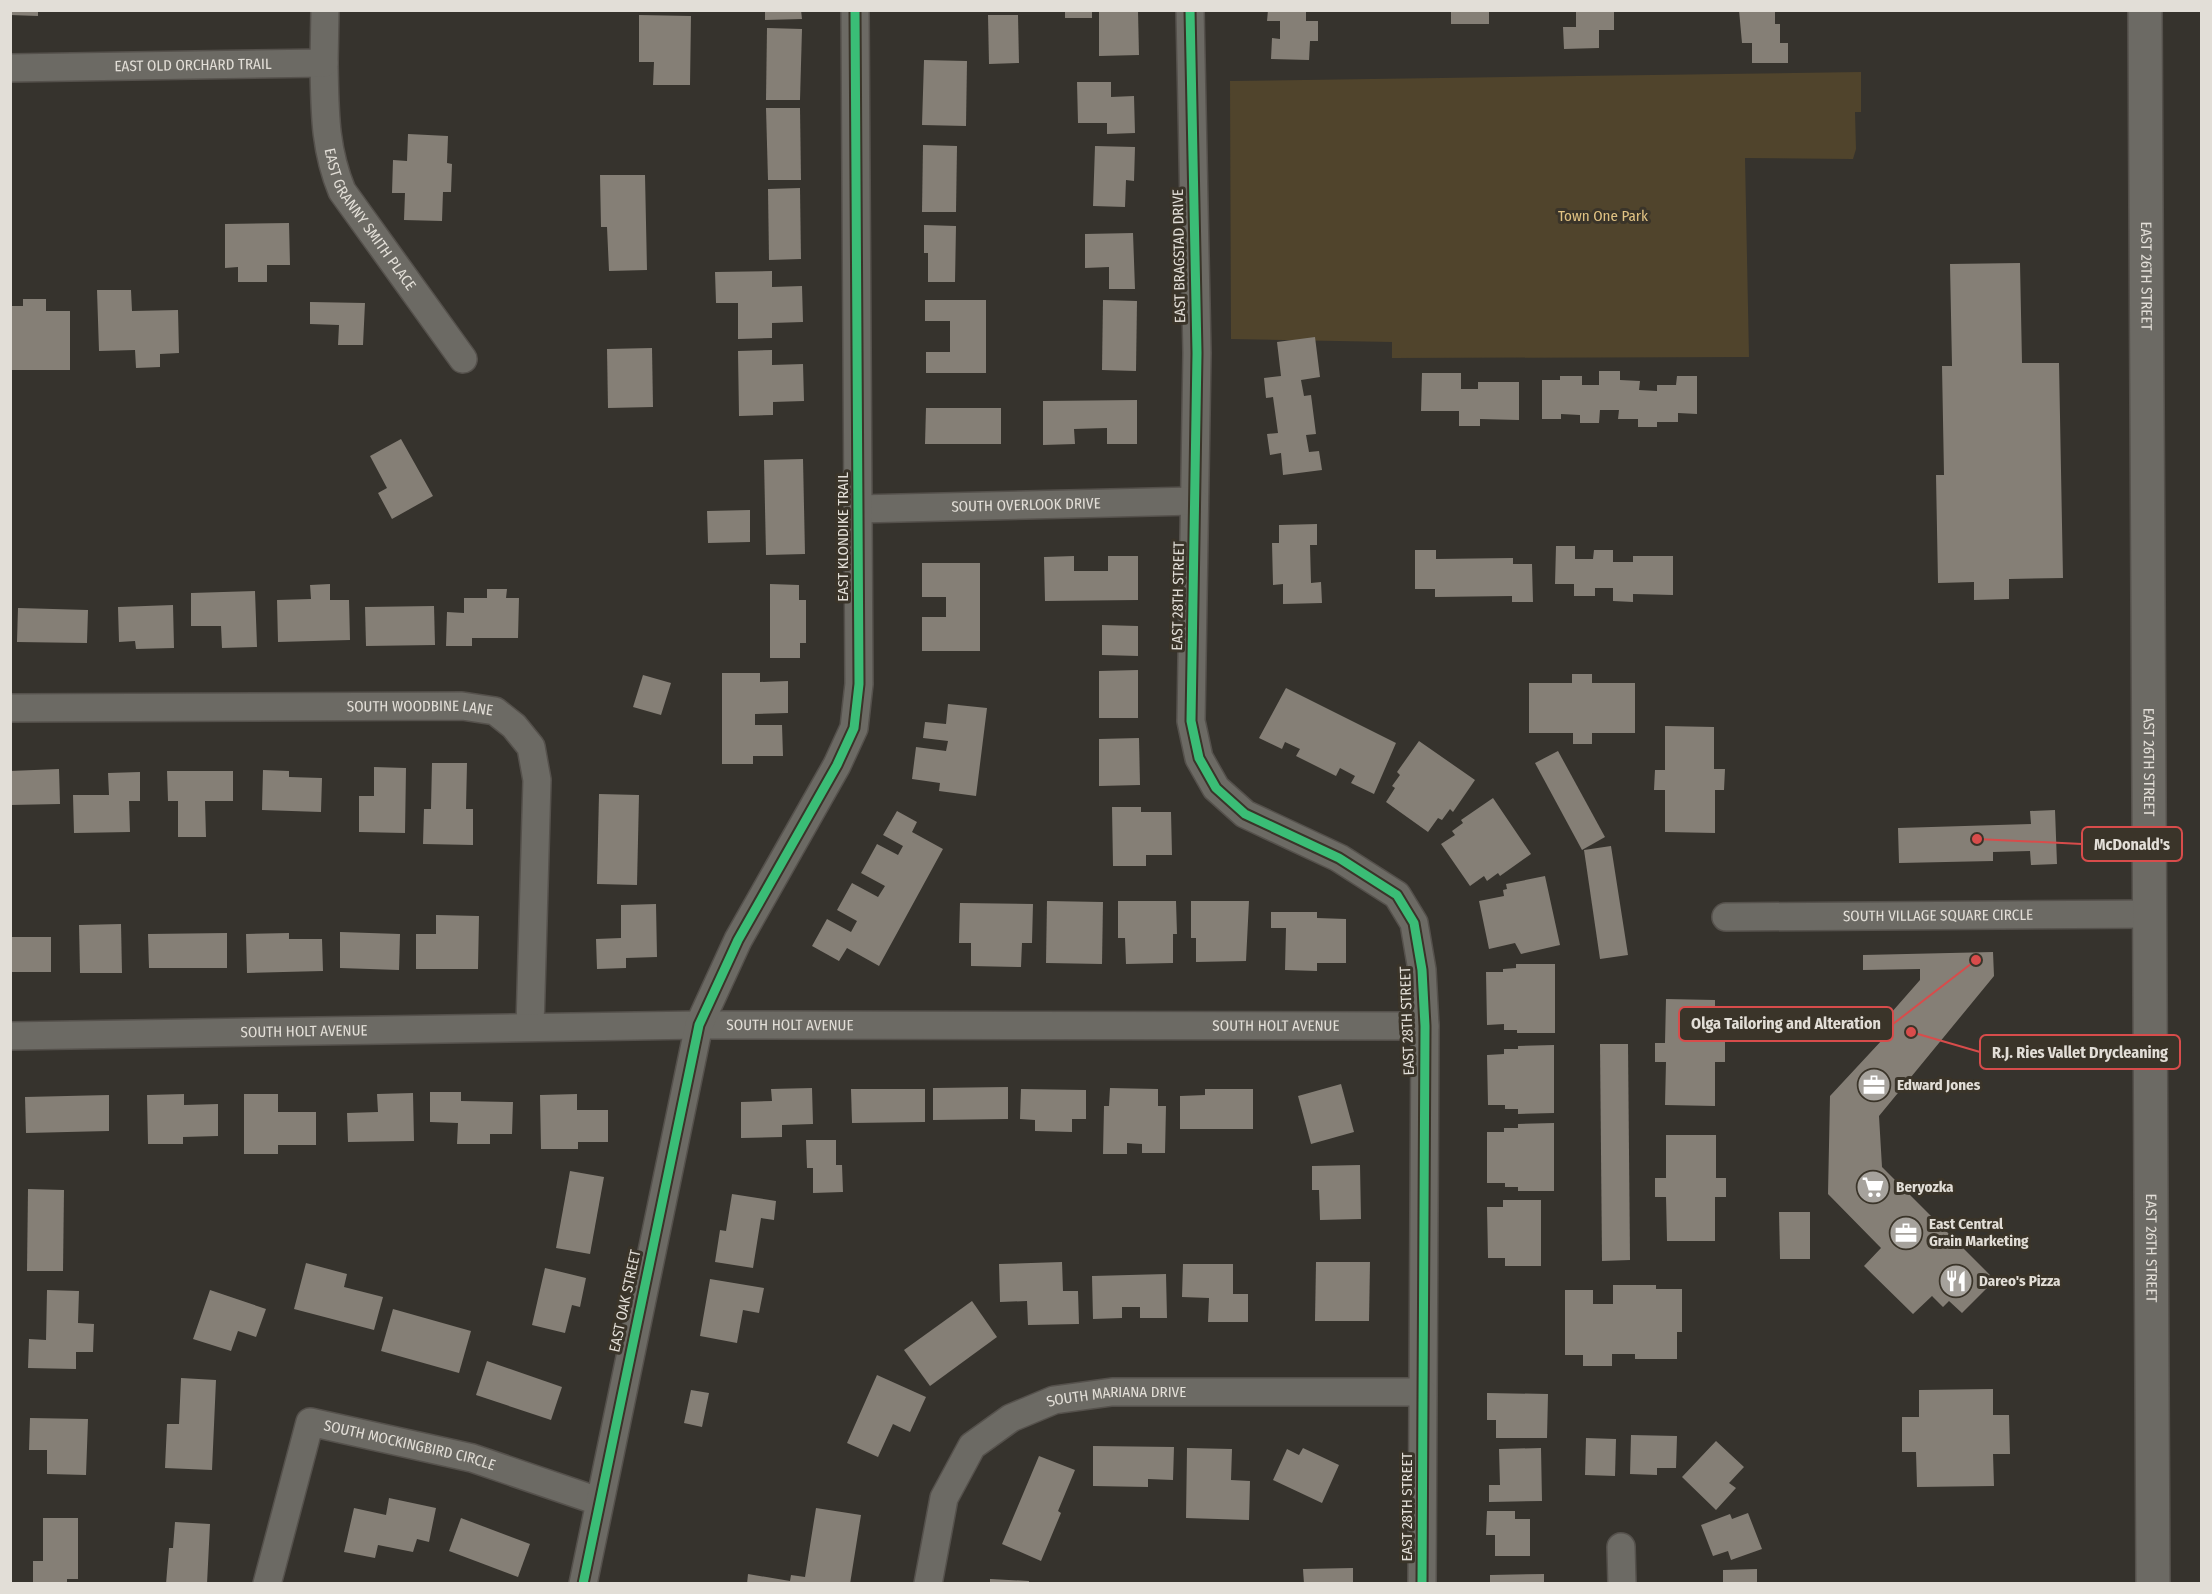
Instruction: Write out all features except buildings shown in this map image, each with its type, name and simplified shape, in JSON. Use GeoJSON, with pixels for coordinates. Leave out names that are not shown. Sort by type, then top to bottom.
{"type":"FeatureCollection","features":[{"type":"Feature","properties":{"kind":"main road","name":"EAST 26TH STREET"},"geometry":{"type":"LineString","coordinates":[[2145,10],[2153,1584]]}},
{"type":"Feature","properties":{"kind":"street"},"geometry":{"type":"LineString","coordinates":[[324,63],[325,10]]}},
{"type":"Feature","properties":{"kind":"street","name":"EAST KLONDIKE TRAIL"},"geometry":{"type":"LineString","coordinates":[[699,1025],[738,940],[837,765],[854,728],[859,684],[855,10]]}},
{"type":"Feature","properties":{"kind":"street","name":"EAST BRAGSTAD DRIVE"},"geometry":{"type":"LineString","coordinates":[[1190,10],[1197,353],[1194,501]]}},
{"type":"Feature","properties":{"kind":"street","name":"EAST OLD ORCHARD TRAIL"},"geometry":{"type":"LineString","coordinates":[[10,68],[324,63]]}},
{"type":"Feature","properties":{"kind":"street","name":"EAST GRANNY SMITH PLACE"},"geometry":{"type":"LineString","coordinates":[[324,63],[326,132],[331,164],[342,191],[463,359]]}},
{"type":"Feature","properties":{"kind":"street","name":"SOUTH OVERLOOK DRIVE"},"geometry":{"type":"LineString","coordinates":[[858,510],[1194,501]]}},
{"type":"Feature","properties":{"kind":"street","name":"EAST 28TH STREET"},"geometry":{"type":"LineString","coordinates":[[1194,501],[1191,721],[1199,758],[1216,788],[1245,814],[1339,858],[1397,895],[1414,923],[1422,970],[1425,1026],[1422,1584]]}},
{"type":"Feature","properties":{"kind":"street","name":"SOUTH WOODBINE LANE"},"geometry":{"type":"LineString","coordinates":[[10,708],[462,706],[495,711],[514,726],[531,747],[537,780],[530,1028]]}},
{"type":"Feature","properties":{"kind":"street","name":"SOUTH VILLAGE SQUARE CIRCLE"},"geometry":{"type":"LineString","coordinates":[[1726,917],[2150,914]]}},
{"type":"Feature","properties":{"kind":"street","name":"SOUTH HOLT AVENUE"},"geometry":{"type":"LineString","coordinates":[[10,1036],[699,1025],[1425,1026]]}},
{"type":"Feature","properties":{"kind":"street","name":"EAST OAK STREET"},"geometry":{"type":"LineString","coordinates":[[583,1584],[598,1501],[699,1025]]}},
{"type":"Feature","properties":{"kind":"street","name":"SOUTH MARIANA DRIVE"},"geometry":{"type":"LineString","coordinates":[[928,1584],[944,1498],[972,1446],[1011,1418],[1054,1400],[1112,1392],[1422,1392]]}},
{"type":"Feature","properties":{"kind":"street","name":"SOUTH MOCKINGBIRD CIRCLE"},"geometry":{"type":"LineString","coordinates":[[267,1584],[310,1422],[472,1458],[598,1501]]}},
{"type":"Feature","properties":{"kind":"street"},"geometry":{"type":"LineString","coordinates":[[1621,1547],[1622,1584]]}},
{"type":"Feature","properties":{"kind":"green space","name":"Town One Park"},"geometry":{"type":"Polygon","coordinates":[[[1861,72],[1861,112],[1855,112],[1856,149],[1853,159],[1745,158],[1749,357],[1392,358],[1392,342],[1231,339],[1230,81],[1861,72]]]}},
{"type":"Feature","properties":{"kind":"cycle path"},"geometry":{"type":"LineString","coordinates":[[583,1584],[699,1025],[738,940],[837,765],[854,728],[859,684],[855,10]]}},
{"type":"Feature","properties":{"kind":"cycle path"},"geometry":{"type":"LineString","coordinates":[[1190,10],[1197,353],[1191,721],[1199,758],[1216,788],[1245,814],[1339,858],[1397,895],[1414,923],[1422,970],[1425,1026],[1422,1584]]}},
{"type":"Feature","properties":{"kind":"place","name":"McDonald's"},"geometry":{"type":"Point","coordinates":[1977,839]}},
{"type":"Feature","properties":{"kind":"place","name":"Olga Tailoring and Alteration"},"geometry":{"type":"Point","coordinates":[1976,960]}},
{"type":"Feature","properties":{"kind":"place","name":"R.J. Ries Vallet Drycleaning"},"geometry":{"type":"Point","coordinates":[1911,1032]}},
{"type":"Feature","properties":{"kind":"place","name":"Edward Jones"},"geometry":{"type":"Point","coordinates":[1874,1085]}},
{"type":"Feature","properties":{"kind":"place","name":"Beryozka"},"geometry":{"type":"Point","coordinates":[1873,1187]}},
{"type":"Feature","properties":{"kind":"place","name":"East Central Grain Marketing"},"geometry":{"type":"Point","coordinates":[1906,1233]}},
{"type":"Feature","properties":{"kind":"place","name":"Dareo's Pizza"},"geometry":{"type":"Point","coordinates":[1956,1281]}}]}
